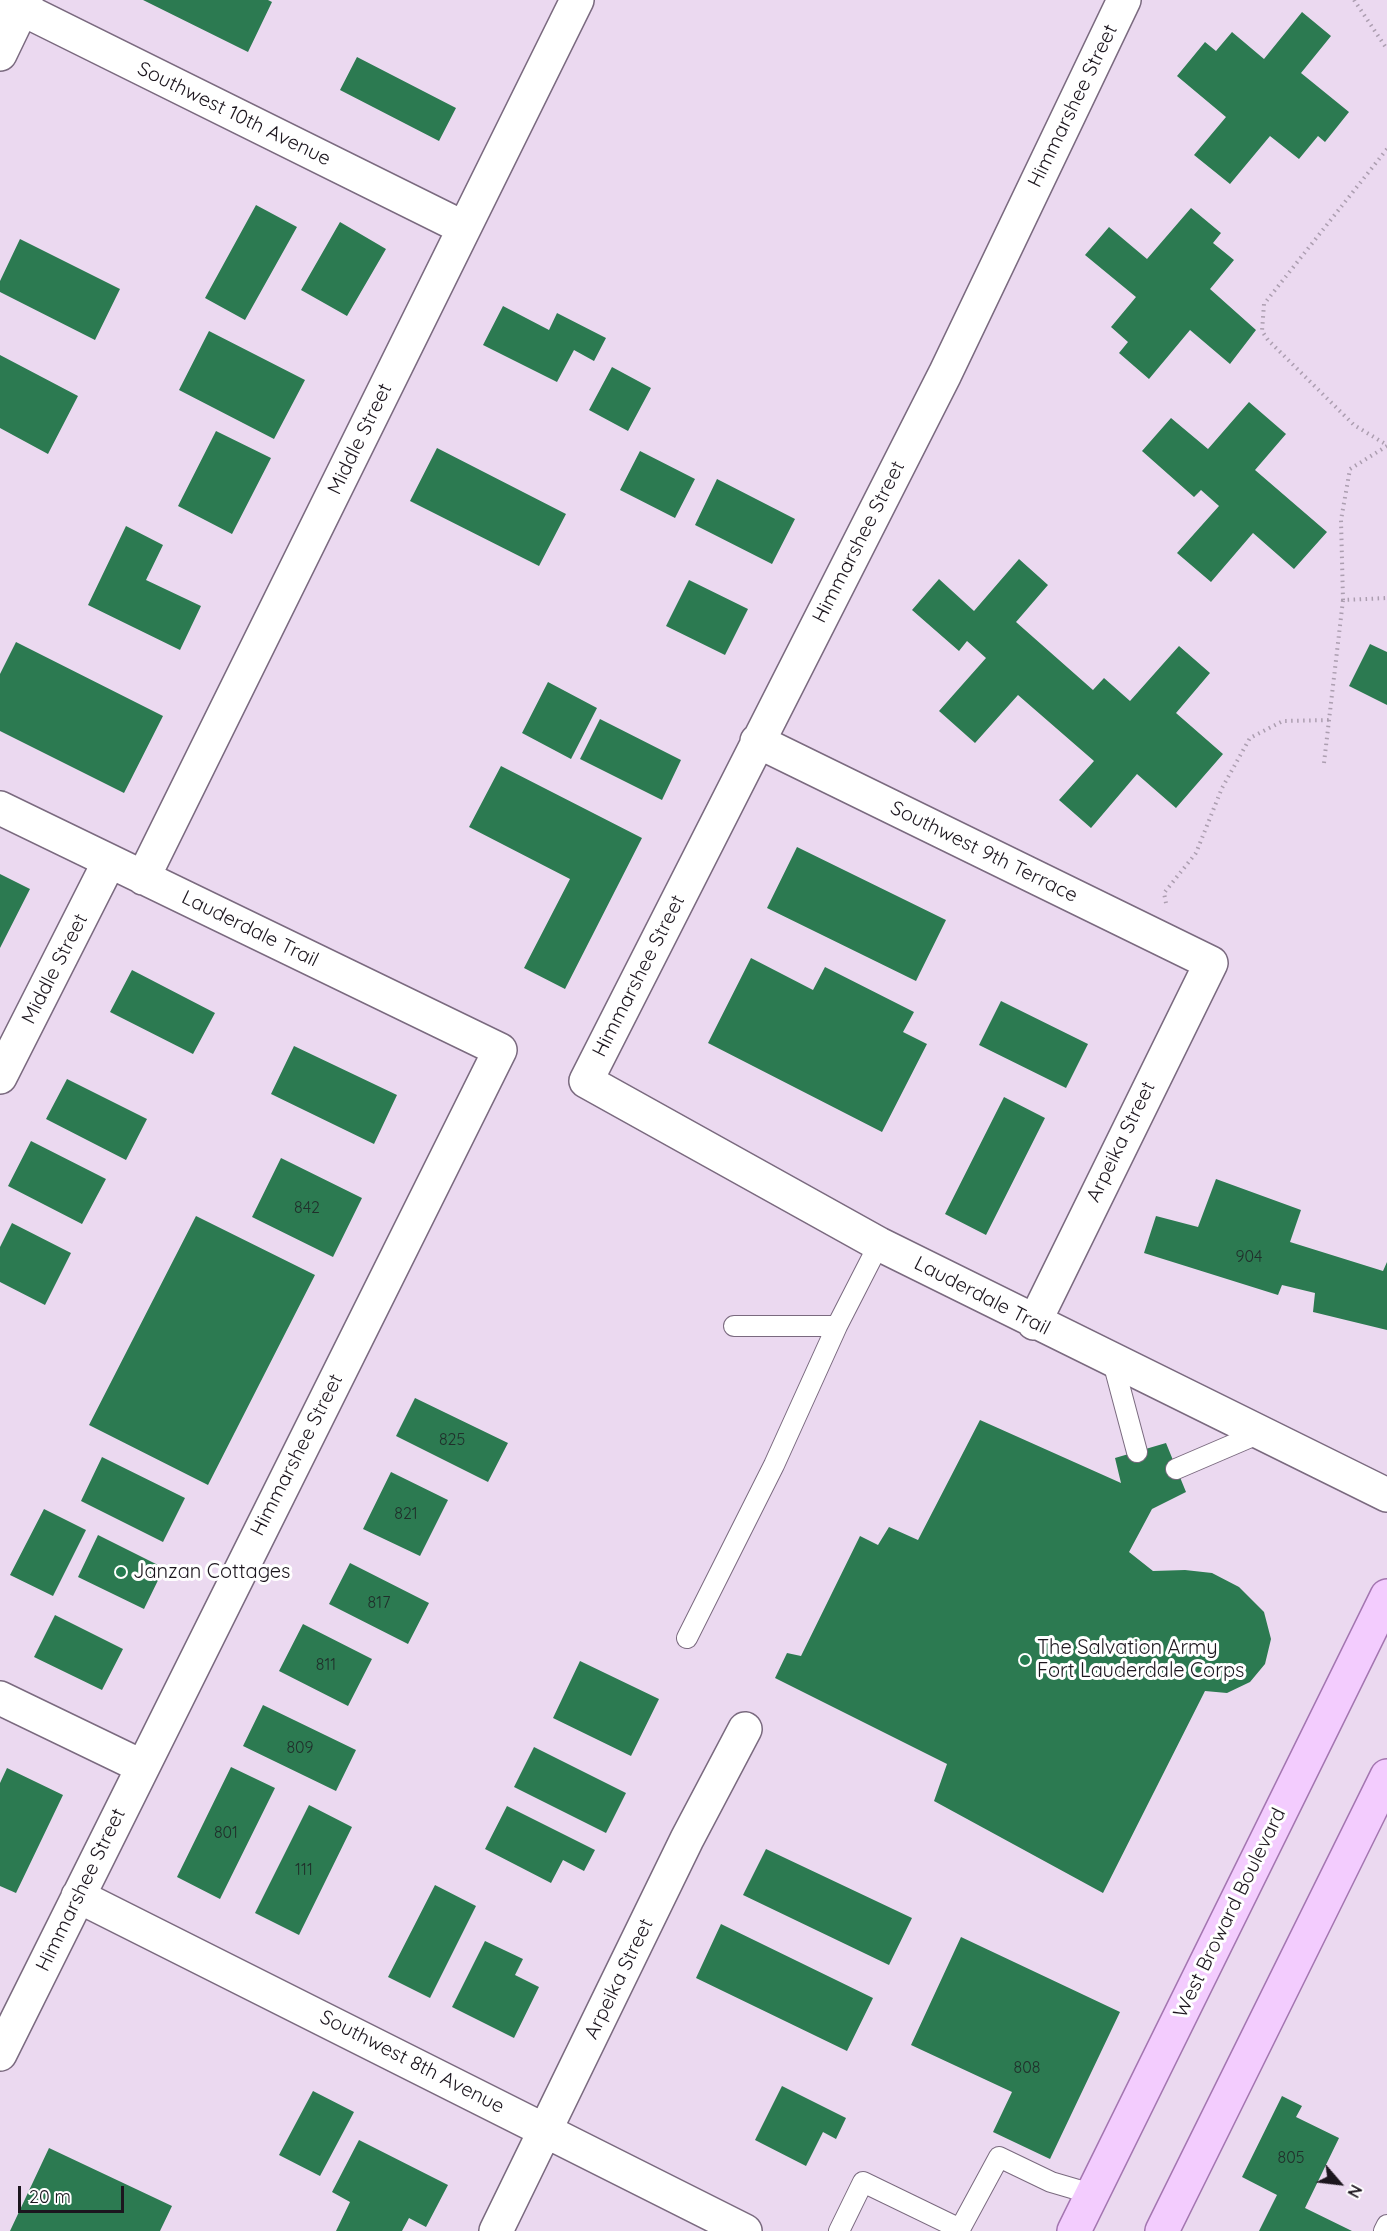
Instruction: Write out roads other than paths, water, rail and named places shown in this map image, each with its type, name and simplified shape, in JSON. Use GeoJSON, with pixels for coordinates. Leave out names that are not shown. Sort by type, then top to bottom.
{"type":"FeatureCollection","features":[{"type":"Feature","properties":{"kind":"main road","name":"West Broward Boulevard"},"geometry":{"type":"LineString","coordinates":[[1074,2231],[1387,1596]]}},
{"type":"Feature","properties":{"kind":"main road"},"geometry":{"type":"LineString","coordinates":[[1162,2231],[1387,1776]]}},
{"type":"Feature","properties":{"kind":"street","name":"Middle Street"},"geometry":{"type":"LineString","coordinates":[[144,878],[577,0]]}},
{"type":"Feature","properties":{"kind":"street","name":"Himmarshee Street"},"geometry":{"type":"LineString","coordinates":[[586,1081],[945,374],[1124,0]]}},
{"type":"Feature","properties":{"kind":"street","name":"Southwest 10th Avenue"},"geometry":{"type":"LineString","coordinates":[[17,3],[464,228]]}},
{"type":"Feature","properties":{"kind":"street"},"geometry":{"type":"LineString","coordinates":[[0,54],[17,3]]}},
{"type":"Feature","properties":{"kind":"street","name":"Southwest 9th Terrace"},"geometry":{"type":"LineString","coordinates":[[757,741],[1211,963]]}},
{"type":"Feature","properties":{"kind":"street","name":"Lauderdale Trail"},"geometry":{"type":"LineString","coordinates":[[0,808],[500,1050]]}},
{"type":"Feature","properties":{"kind":"street","name":"Middle Street"},"geometry":{"type":"LineString","coordinates":[[0,1077],[109,862]]}},
{"type":"Feature","properties":{"kind":"street","name":"Arpeika Street"},"geometry":{"type":"LineString","coordinates":[[1034,1323],[1211,963]]}},
{"type":"Feature","properties":{"kind":"street","name":"Himmarshee Street"},"geometry":{"type":"LineString","coordinates":[[0,2054],[141,1766],[500,1050]]}},
{"type":"Feature","properties":{"kind":"street","name":"Lauderdale Trail"},"geometry":{"type":"LineString","coordinates":[[586,1081],[879,1244],[1034,1323],[1387,1495]]}},
{"type":"Feature","properties":{"kind":"street"},"geometry":{"type":"LineString","coordinates":[[0,1698],[141,1766]]}},
{"type":"Feature","properties":{"kind":"street","name":"Arpeika Street"},"geometry":{"type":"LineString","coordinates":[[496,2231],[687,1839],[745,1729]]}},
{"type":"Feature","properties":{"kind":"street","name":"Southwest 8th Avenue"},"geometry":{"type":"LineString","coordinates":[[78,1896],[546,2129],[745,2231]]}},
{"type":"Feature","properties":{"kind":"lane"},"geometry":{"type":"LineString","coordinates":[[687,1638],[774,1465],[837,1326],[879,1244]]}},
{"type":"Feature","properties":{"kind":"lane"},"geometry":{"type":"LineString","coordinates":[[734,1326],[837,1326]]}},
{"type":"Feature","properties":{"kind":"lane"},"geometry":{"type":"LineString","coordinates":[[1113,1362],[1137,1452]]}},
{"type":"Feature","properties":{"kind":"lane"},"geometry":{"type":"LineString","coordinates":[[1176,1469],[1260,1433]]}},
{"type":"Feature","properties":{"kind":"lane"},"geometry":{"type":"LineString","coordinates":[[838,2231],[863,2182],[960,2229],[999,2157],[1051,2182],[1092,2194]]}},
{"type":"Feature","properties":{"kind":"lane"},"geometry":{"type":"LineString","coordinates":[[1384,2231],[1387,2225]]}},
{"type":"Feature","properties":{"kind":"place","name":"Janzan Cottages"},"geometry":{"type":"Point","coordinates":[121,1572]}},
{"type":"Feature","properties":{"kind":"place","name":"The Salvation Army Fort Lauderdale Corps"},"geometry":{"type":"Point","coordinates":[1025,1660]}}]}
